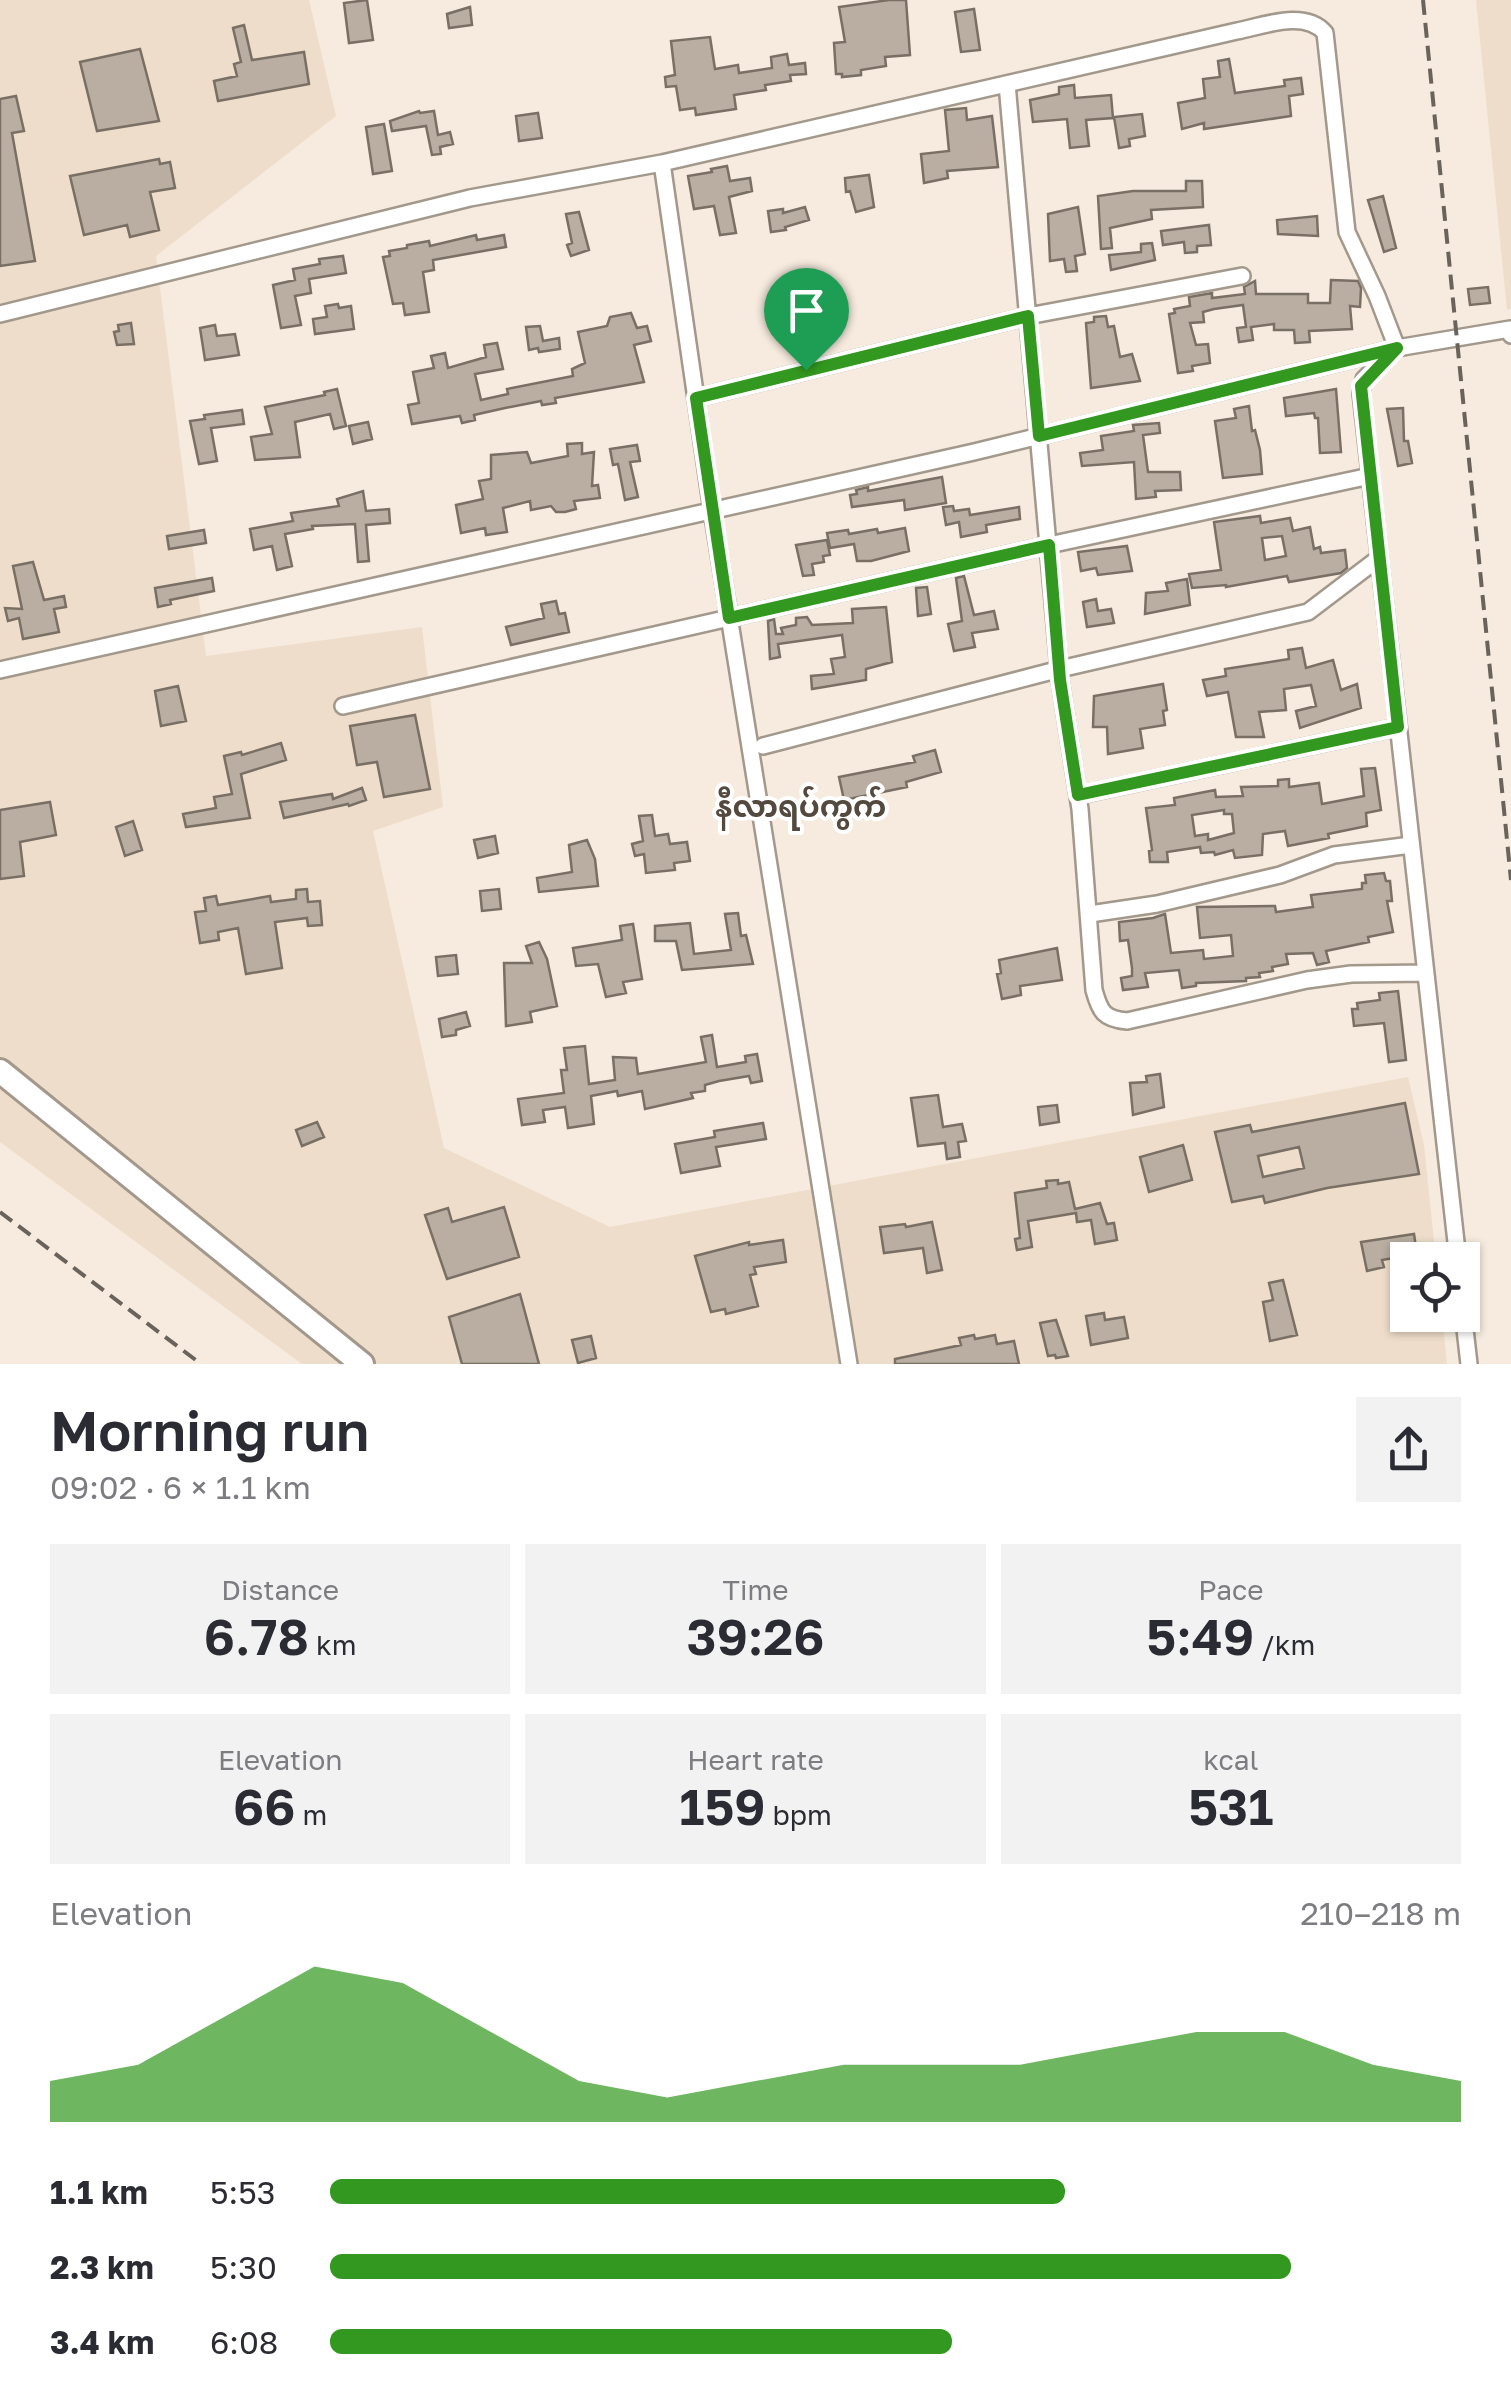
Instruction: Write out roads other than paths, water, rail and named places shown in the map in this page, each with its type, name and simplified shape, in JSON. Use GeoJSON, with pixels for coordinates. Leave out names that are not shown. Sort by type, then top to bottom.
{"type":"FeatureCollection","features":[{"type":"Feature","properties":{"kind":"street"},"geometry":{"type":"LineString","coordinates":[[0,314],[470,198],[662,164],[1237,30],[1303,19],[1317,23],[1324,32],[1347,232],[1397,348]]}},
{"type":"Feature","properties":{"kind":"street"},"geometry":{"type":"LineString","coordinates":[[1008,84],[1060,669],[1078,795],[1094,990],[1100,1012],[1109,1020],[1128,1021],[1307,980],[1350,974],[1426,973]]}},
{"type":"Feature","properties":{"kind":"street"},"geometry":{"type":"LineString","coordinates":[[662,164],[712,510],[849,1364]]}},
{"type":"Feature","properties":{"kind":"street"},"geometry":{"type":"LineString","coordinates":[[696,398],[1028,316],[1242,276]]}},
{"type":"Feature","properties":{"kind":"street"},"geometry":{"type":"LineString","coordinates":[[0,670],[1039,436],[1397,348],[1511,331]]}},
{"type":"Feature","properties":{"kind":"street"},"geometry":{"type":"LineString","coordinates":[[1397,348],[1361,386],[1456,1242]]}},
{"type":"Feature","properties":{"kind":"street"},"geometry":{"type":"LineString","coordinates":[[343,706],[1370,476]]}},
{"type":"Feature","properties":{"kind":"street"},"geometry":{"type":"LineString","coordinates":[[762,746],[1060,669],[1308,612],[1380,558]]}},
{"type":"Feature","properties":{"kind":"street"},"geometry":{"type":"LineString","coordinates":[[1078,795],[1398,727]]}},
{"type":"Feature","properties":{"kind":"street"},"geometry":{"type":"LineString","coordinates":[[1090,914],[1157,904],[1280,875],[1334,856],[1412,845]]}},
{"type":"Feature","properties":{"kind":"street"},"geometry":{"type":"LineString","coordinates":[[0,1071],[362,1364]]}},
{"type":"Feature","properties":{"kind":"street"},"geometry":{"type":"LineString","coordinates":[[1465,1332],[1469,1364]]}},
{"type":"Feature","properties":{"kind":"railway"},"geometry":{"type":"LineString","coordinates":[[1423,0],[1511,880]]}},
{"type":"Feature","properties":{"kind":"railway"},"geometry":{"type":"LineString","coordinates":[[0,1212],[201,1364]]}},
{"type":"Feature","properties":{"kind":"district","name":"နီလာရပ်ကွက်"},"geometry":{"type":"Point","coordinates":[801,807]}}]}
